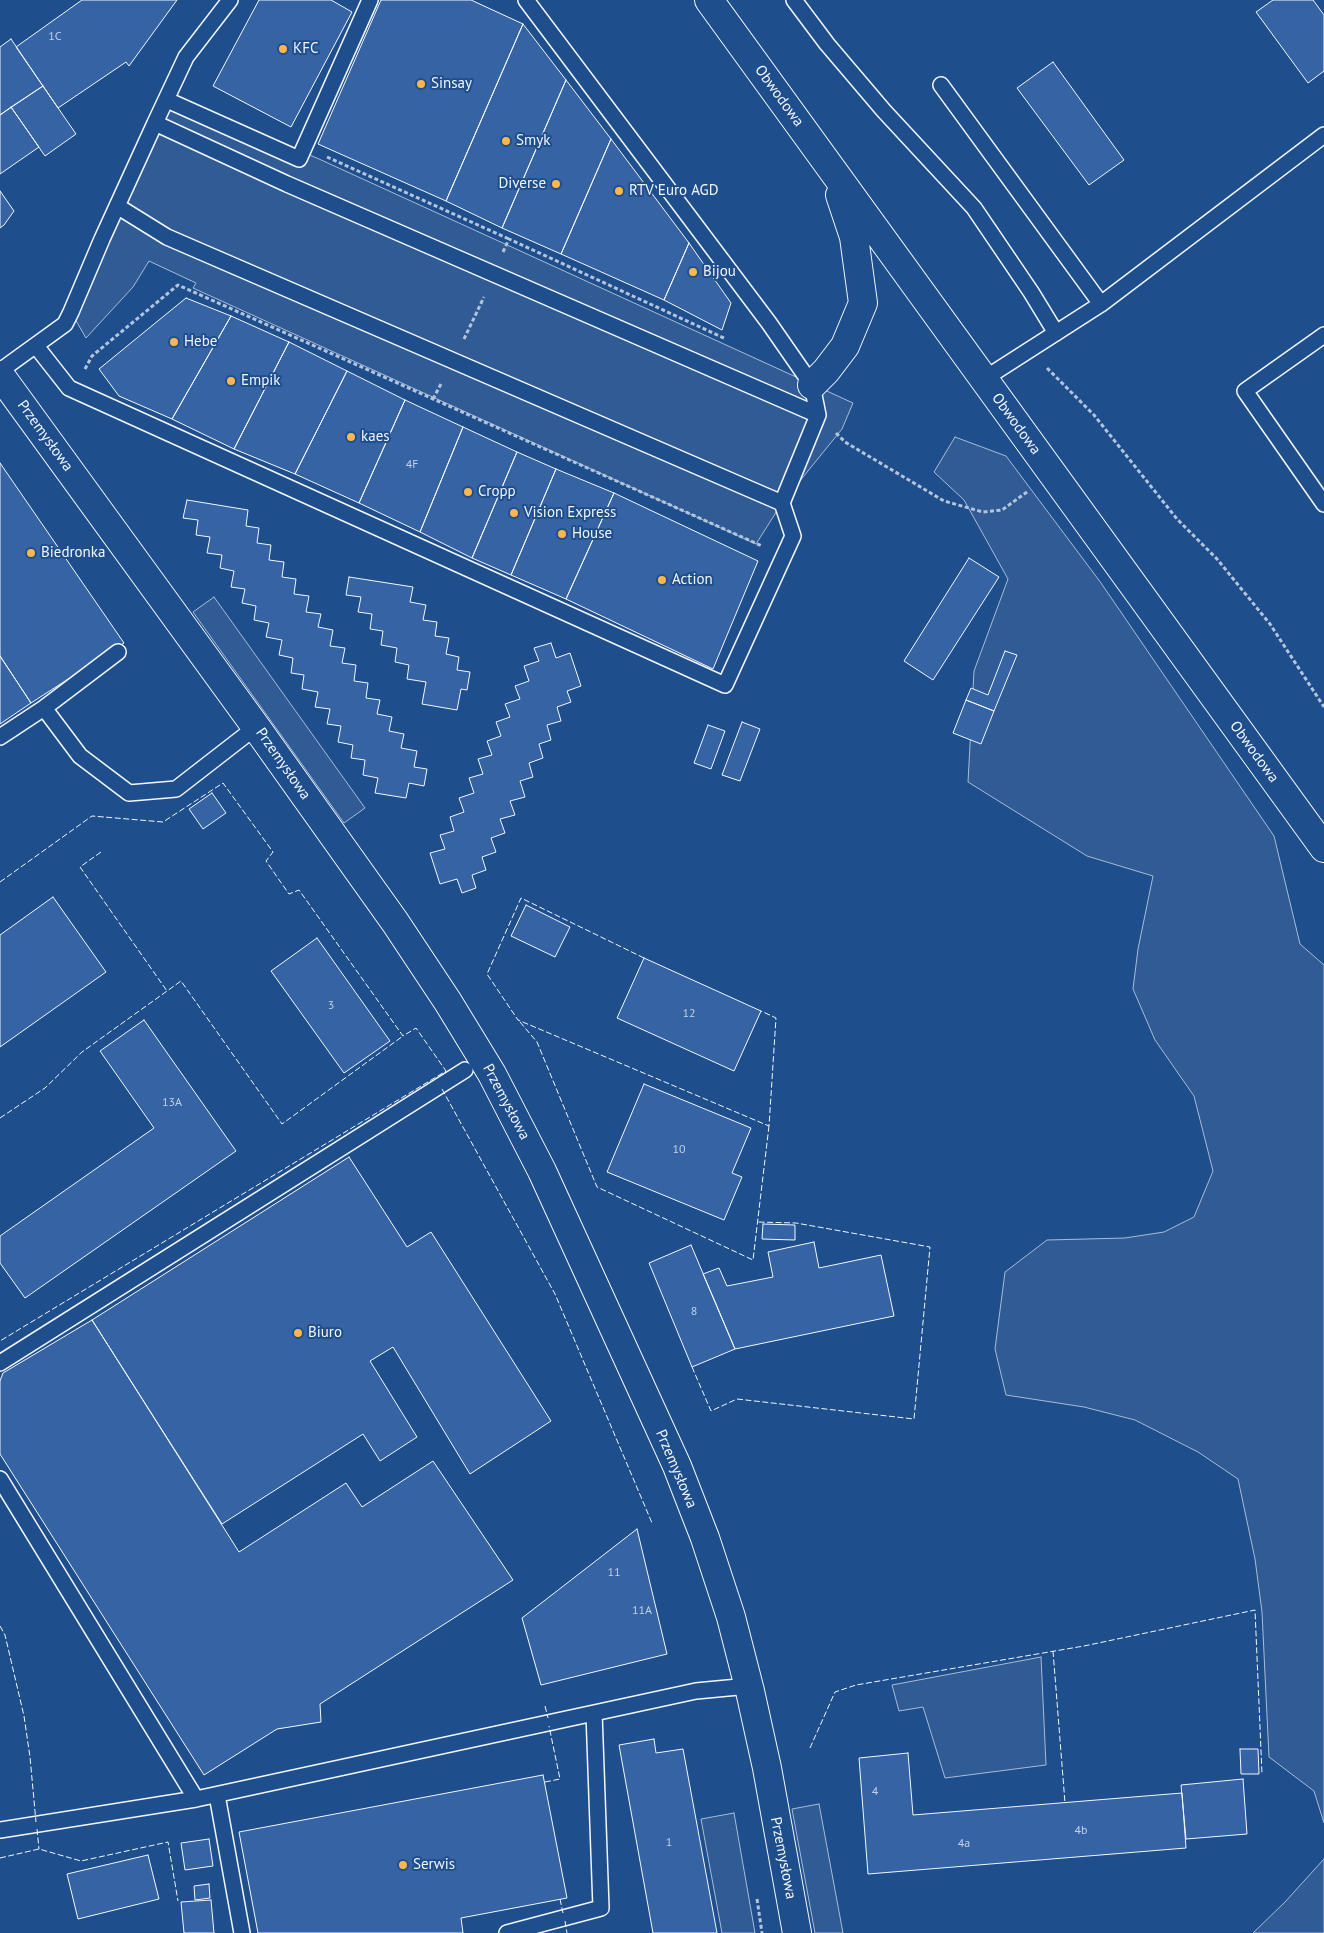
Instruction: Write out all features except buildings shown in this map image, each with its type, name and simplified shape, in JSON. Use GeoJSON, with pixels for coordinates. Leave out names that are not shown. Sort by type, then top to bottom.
{"type":"FeatureCollection","features":[{"type":"Feature","properties":{"kind":"street","name":"Obwodowa"},"geometry":{"type":"LineString","coordinates":[[709,0],[1052,473],[1319,832]]}},
{"type":"Feature","properties":{"kind":"street"},"geometry":{"type":"LineString","coordinates":[[812,385],[826,371],[845,346],[862,303],[854,237],[832,170]]}},
{"type":"Feature","properties":{"kind":"street","name":"Przemysłowa"},"geometry":{"type":"LineString","coordinates":[[0,375],[395,922],[448,1002],[492,1074],[542,1171],[677,1466],[705,1538],[732,1617],[767,1768],[797,1933]]}},
{"type":"Feature","properties":{"kind":"lane"},"geometry":{"type":"LineString","coordinates":[[0,371],[65,324],[186,57],[230,0]]}},
{"type":"Feature","properties":{"kind":"lane"},"geometry":{"type":"LineString","coordinates":[[167,100],[299,159],[370,0]]}},
{"type":"Feature","properties":{"kind":"lane"},"geometry":{"type":"LineString","coordinates":[[36,346],[69,388],[74,391],[725,685],[793,536],[782,503],[818,415],[812,385],[757,307],[526,0]]}},
{"type":"Feature","properties":{"kind":"lane"},"geometry":{"type":"LineString","coordinates":[[794,0],[827,44],[884,111],[974,208],[1031,292],[1056,333]]}},
{"type":"Feature","properties":{"kind":"lane"},"geometry":{"type":"LineString","coordinates":[[941,85],[1100,304]]}},
{"type":"Feature","properties":{"kind":"lane"},"geometry":{"type":"LineString","coordinates":[[155,122],[287,184],[818,415]]}},
{"type":"Feature","properties":{"kind":"lane"},"geometry":{"type":"LineString","coordinates":[[984,379],[1100,304],[1324,135]]}},
{"type":"Feature","properties":{"kind":"lane"},"geometry":{"type":"LineString","coordinates":[[117,206],[167,237],[782,503]]}},
{"type":"Feature","properties":{"kind":"lane"},"geometry":{"type":"LineString","coordinates":[[1324,335],[1245,391],[1324,504]]}},
{"type":"Feature","properties":{"kind":"lane"},"geometry":{"type":"LineString","coordinates":[[0,737],[44,708],[118,652]]}},
{"type":"Feature","properties":{"kind":"lane"},"geometry":{"type":"LineString","coordinates":[[44,708],[80,756],[129,793],[176,790],[256,727]]}},
{"type":"Feature","properties":{"kind":"lane"},"geometry":{"type":"LineString","coordinates":[[0,1363],[465,1070]]}},
{"type":"Feature","properties":{"kind":"lane"},"geometry":{"type":"LineString","coordinates":[[0,1478],[196,1799]]}},
{"type":"Feature","properties":{"kind":"lane"},"geometry":{"type":"LineString","coordinates":[[0,1830],[196,1799],[696,1691],[749,1686]]}},
{"type":"Feature","properties":{"kind":"lane"},"geometry":{"type":"LineString","coordinates":[[507,1933],[601,1908],[594,1713]]}},
{"type":"Feature","properties":{"kind":"lane"},"geometry":{"type":"LineString","coordinates":[[217,1794],[242,1933]]}},
{"type":"Feature","properties":{"kind":"path"},"geometry":{"type":"LineString","coordinates":[[304,147],[509,238]]}},
{"type":"Feature","properties":{"kind":"path"},"geometry":{"type":"LineString","coordinates":[[74,391],[92,356],[178,285],[784,556]]}},
{"type":"Feature","properties":{"kind":"path"},"geometry":{"type":"LineString","coordinates":[[1031,348],[1047,368],[1094,415],[1176,519],[1217,559],[1264,616],[1324,707]]}},
{"type":"Feature","properties":{"kind":"path"},"geometry":{"type":"LineString","coordinates":[[818,415],[845,442],[944,501],[983,512],[1002,510],[1052,473]]}},
{"type":"Feature","properties":{"kind":"path"},"geometry":{"type":"LineString","coordinates":[[756,1896],[762,1933]]}},
{"type":"Feature","properties":{"kind":"shaded area"},"geometry":{"type":"Polygon","coordinates":[[[169,95],[319,159],[853,403],[842,429],[782,503],[756,544],[193,288],[196,283],[149,261],[133,287],[86,338],[71,312],[169,95]]]}},
{"type":"Feature","properties":{"kind":"shaded area"},"geometry":{"type":"Polygon","coordinates":[[[955,437],[1006,456],[1101,583],[1274,836],[1300,944],[1324,965],[1324,1823],[1314,1791],[1269,1757],[1262,1612],[1255,1559],[1238,1479],[1198,1452],[1135,1420],[1084,1407],[1006,1395],[995,1349],[1005,1272],[1047,1240],[1125,1238],[1164,1232],[1194,1217],[1213,1171],[1194,1096],[1155,1040],[1133,989],[1138,949],[1153,876],[1087,856],[968,782],[974,671],[1008,579],[964,500],[934,472],[955,437]]]}},
{"type":"Feature","properties":{"kind":"shaded area"},"geometry":{"type":"Polygon","coordinates":[[[214,597],[365,808],[344,823],[193,612],[214,597]]]}},
{"type":"Feature","properties":{"kind":"shaded area"},"geometry":{"type":"Polygon","coordinates":[[[1041,1657],[1046,1765],[945,1778],[923,1707],[899,1711],[892,1685],[1041,1657]]]}},
{"type":"Feature","properties":{"kind":"shaded area"},"geometry":{"type":"Polygon","coordinates":[[[819,1804],[843,1933],[815,1933],[792,1809],[819,1804]]]}},
{"type":"Feature","properties":{"kind":"shaded area"},"geometry":{"type":"Polygon","coordinates":[[[734,1813],[755,1933],[722,1933],[701,1819],[734,1813]]]}},
{"type":"Feature","properties":{"kind":"shaded area"},"geometry":{"type":"Polygon","coordinates":[[[1324,1859],[1324,1933],[1253,1933],[1285,1902],[1324,1859]]]}},
{"type":"Feature","properties":{"kind":"fence"},"geometry":{"type":"LineString","coordinates":[[0,882],[92,816],[163,822],[223,783],[273,852],[266,861],[289,894],[299,890],[403,1036],[416,1028],[446,1071],[0,1341]]}},
{"type":"Feature","properties":{"kind":"fence"},"geometry":{"type":"LineString","coordinates":[[101,852],[80,867],[167,991]]}},
{"type":"Feature","properties":{"kind":"fence"},"geometry":{"type":"LineString","coordinates":[[644,958],[521,898],[487,974],[518,1020],[769,1126],[776,1018],[761,1011]]}},
{"type":"Feature","properties":{"kind":"fence"},"geometry":{"type":"LineString","coordinates":[[0,1118],[45,1088],[82,1052],[181,981],[282,1124],[403,1036]]}},
{"type":"Feature","properties":{"kind":"fence"},"geometry":{"type":"LineString","coordinates":[[520,1022],[537,1042],[597,1187],[753,1260],[769,1126]]}},
{"type":"Feature","properties":{"kind":"fence"},"geometry":{"type":"LineString","coordinates":[[442,1089],[555,1294],[652,1523]]}},
{"type":"Feature","properties":{"kind":"fence"},"geometry":{"type":"LineString","coordinates":[[692,1367],[711,1411],[737,1399],[914,1419],[930,1247],[796,1223],[757,1222]]}},
{"type":"Feature","properties":{"kind":"fence"},"geometry":{"type":"LineString","coordinates":[[810,1748],[835,1692],[856,1685],[1084,1646],[1255,1610],[1262,1774]]}},
{"type":"Feature","properties":{"kind":"fence"},"geometry":{"type":"LineString","coordinates":[[0,1626],[5,1635],[24,1716],[36,1822]]}},
{"type":"Feature","properties":{"kind":"fence"},"geometry":{"type":"LineString","coordinates":[[1053,1651],[1065,1803]]}},
{"type":"Feature","properties":{"kind":"fence"},"geometry":{"type":"LineString","coordinates":[[545,1706],[548,1718]]}},
{"type":"Feature","properties":{"kind":"fence"},"geometry":{"type":"LineString","coordinates":[[545,1782],[560,1779],[549,1726]]}},
{"type":"Feature","properties":{"kind":"fence"},"geometry":{"type":"LineString","coordinates":[[37,1829],[39,1849]]}},
{"type":"Feature","properties":{"kind":"fence"},"geometry":{"type":"LineString","coordinates":[[0,1858],[39,1849],[81,1861],[168,1842],[178,1901]]}},
{"type":"Feature","properties":{"kind":"fence"},"geometry":{"type":"LineString","coordinates":[[560,1899],[563,1913]]}},
{"type":"Feature","properties":{"kind":"fence"},"geometry":{"type":"LineString","coordinates":[[565,1921],[567,1933]]}},
{"type":"Feature","properties":{"kind":"place","name":"KFC"},"geometry":{"type":"Point","coordinates":[283,49]}},
{"type":"Feature","properties":{"kind":"place","name":"Sinsay"},"geometry":{"type":"Point","coordinates":[421,84]}},
{"type":"Feature","properties":{"kind":"place","name":"Smyk"},"geometry":{"type":"Point","coordinates":[506,141]}},
{"type":"Feature","properties":{"kind":"place","name":"Diverse"},"geometry":{"type":"Point","coordinates":[556,184]}},
{"type":"Feature","properties":{"kind":"place","name":"RTV Euro AGD"},"geometry":{"type":"Point","coordinates":[619,191]}},
{"type":"Feature","properties":{"kind":"place","name":"Bijou"},"geometry":{"type":"Point","coordinates":[693,272]}},
{"type":"Feature","properties":{"kind":"place","name":"Hebe"},"geometry":{"type":"Point","coordinates":[174,342]}},
{"type":"Feature","properties":{"kind":"place","name":"Empik"},"geometry":{"type":"Point","coordinates":[231,381]}},
{"type":"Feature","properties":{"kind":"place","name":"kaes"},"geometry":{"type":"Point","coordinates":[351,437]}},
{"type":"Feature","properties":{"kind":"place","name":"Cropp"},"geometry":{"type":"Point","coordinates":[468,492]}},
{"type":"Feature","properties":{"kind":"place","name":"Vision Express"},"geometry":{"type":"Point","coordinates":[514,513]}},
{"type":"Feature","properties":{"kind":"place","name":"House"},"geometry":{"type":"Point","coordinates":[562,534]}},
{"type":"Feature","properties":{"kind":"place","name":"Biedronka"},"geometry":{"type":"Point","coordinates":[31,553]}},
{"type":"Feature","properties":{"kind":"place","name":"Action"},"geometry":{"type":"Point","coordinates":[662,580]}},
{"type":"Feature","properties":{"kind":"place","name":"Biuro"},"geometry":{"type":"Point","coordinates":[298,1333]}},
{"type":"Feature","properties":{"kind":"place","name":"Serwis"},"geometry":{"type":"Point","coordinates":[403,1865]}}]}
